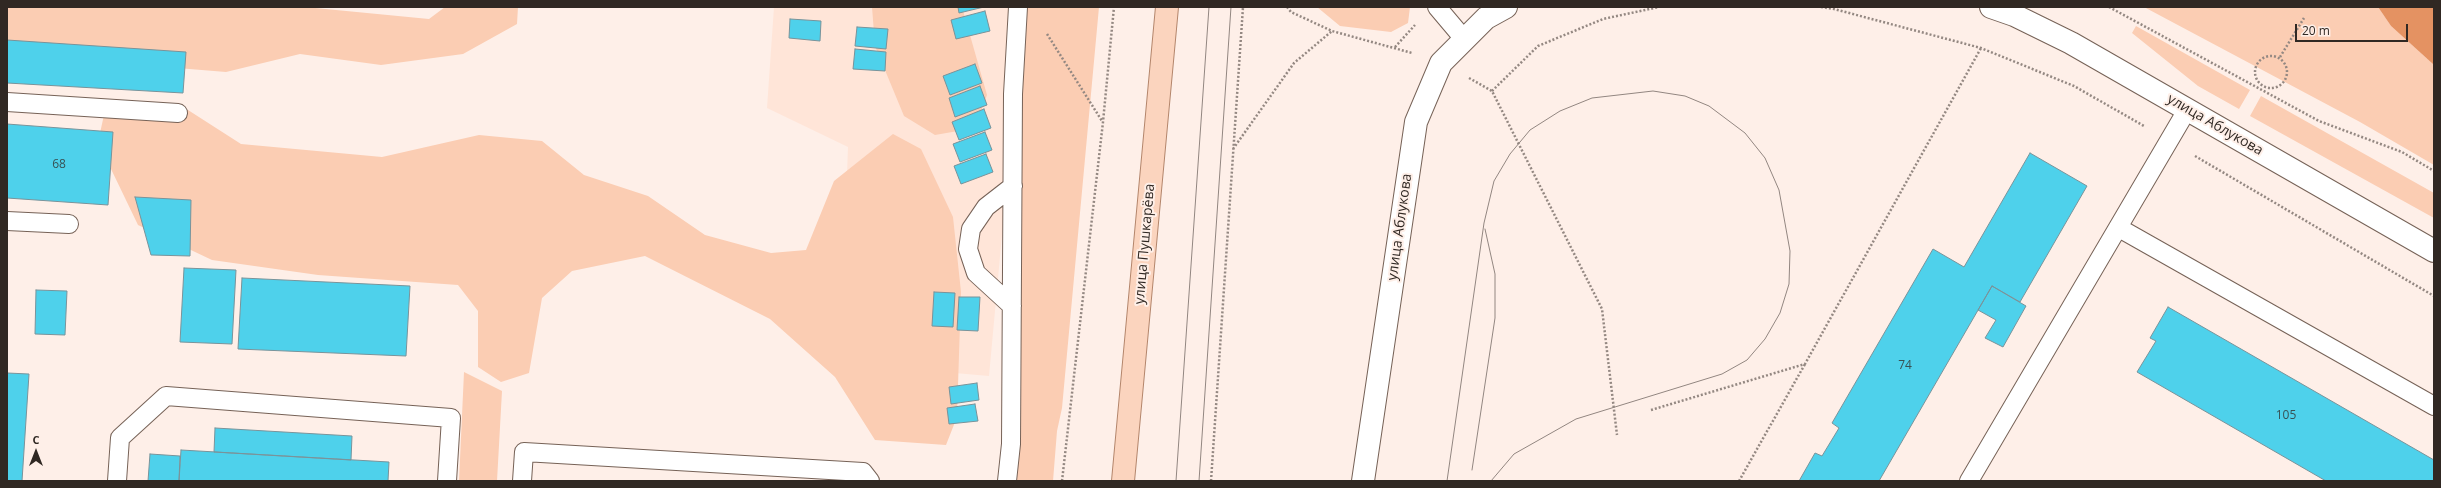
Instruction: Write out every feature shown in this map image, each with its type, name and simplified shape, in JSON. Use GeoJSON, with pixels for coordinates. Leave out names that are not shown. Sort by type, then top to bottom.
{"type":"FeatureCollection","features":[{"type":"Feature","properties":{"kind":"main road","name":"улица Пушкарёва"},"geometry":{"type":"LineString","coordinates":[[1123,481],[1167,7]]}},
{"type":"Feature","properties":{"kind":"street","name":"улица Аблукова"},"geometry":{"type":"LineString","coordinates":[[1363,481],[1416,122],[1441,63],[1486,18],[1506,7]]}},
{"type":"Feature","properties":{"kind":"street","name":"улица Аблукова"},"geometry":{"type":"LineString","coordinates":[[1991,7],[2014,15],[2064,39],[2434,252]]}},
{"type":"Feature","properties":{"kind":"lane"},"geometry":{"type":"LineString","coordinates":[[1007,481],[1011,444],[1013,94],[1018,7]]}},
{"type":"Feature","properties":{"kind":"lane"},"geometry":{"type":"LineString","coordinates":[[1438,7],[1464,39]]}},
{"type":"Feature","properties":{"kind":"lane"},"geometry":{"type":"LineString","coordinates":[[7,102],[178,113]]}},
{"type":"Feature","properties":{"kind":"lane"},"geometry":{"type":"LineString","coordinates":[[1969,481],[2187,110]]}},
{"type":"Feature","properties":{"kind":"lane"},"geometry":{"type":"LineString","coordinates":[[1012,306],[976,273],[968,249],[971,229],[986,207],[1013,186]]}},
{"type":"Feature","properties":{"kind":"lane"},"geometry":{"type":"LineString","coordinates":[[7,221],[69,224]]}},
{"type":"Feature","properties":{"kind":"lane"},"geometry":{"type":"LineString","coordinates":[[2119,228],[2434,406]]}},
{"type":"Feature","properties":{"kind":"lane"},"geometry":{"type":"LineString","coordinates":[[117,481],[120,438],[166,396],[451,418],[447,481]]}},
{"type":"Feature","properties":{"kind":"lane"},"geometry":{"type":"LineString","coordinates":[[522,481],[524,452],[863,472],[870,481]]}},
{"type":"Feature","properties":{"kind":"path"},"geometry":{"type":"LineString","coordinates":[[1062,481],[1103,122],[1114,7]]}},
{"type":"Feature","properties":{"kind":"path"},"geometry":{"type":"LineString","coordinates":[[1211,481],[1243,7]]}},
{"type":"Feature","properties":{"kind":"path"},"geometry":{"type":"LineString","coordinates":[[1233,149],[1294,63],[1332,31],[1291,12],[1287,7]]}},
{"type":"Feature","properties":{"kind":"path"},"geometry":{"type":"LineString","coordinates":[[1617,435],[1602,309],[1492,91],[1538,46],[1603,19],[1659,7]]}},
{"type":"Feature","properties":{"kind":"path"},"geometry":{"type":"LineString","coordinates":[[1821,7],[1834,9],[1981,48],[2074,86],[2434,296]]}},
{"type":"Feature","properties":{"kind":"path"},"geometry":{"type":"LineString","coordinates":[[2109,7],[2319,121],[2402,152],[2434,172]]}},
{"type":"Feature","properties":{"kind":"path"},"geometry":{"type":"LineString","coordinates":[[2280,57],[2304,18]]}},
{"type":"Feature","properties":{"kind":"path"},"geometry":{"type":"LineString","coordinates":[[1046,33],[1103,122]]}},
{"type":"Feature","properties":{"kind":"path"},"geometry":{"type":"LineString","coordinates":[[1739,481],[1981,48]]}},
{"type":"Feature","properties":{"kind":"path"},"geometry":{"type":"LineString","coordinates":[[2270,55],[2280,57],[2287,65],[2288,75],[2282,84],[2273,88],[2263,86],[2256,78],[2255,68],[2260,59],[2270,55]]}},
{"type":"Feature","properties":{"kind":"path"},"geometry":{"type":"LineString","coordinates":[[2261,90],[2263,86]]}},
{"type":"Feature","properties":{"kind":"path"},"geometry":{"type":"LineString","coordinates":[[1651,410],[1805,364]]}},
{"type":"Feature","properties":{"kind":"shaded area"},"geometry":{"type":"Polygon","coordinates":[[[7,7],[305,7],[429,19],[445,7],[518,7],[517,24],[463,54],[381,65],[300,54],[226,72],[7,54],[7,7]]]}},
{"type":"Feature","properties":{"kind":"shaded area"},"geometry":{"type":"Polygon","coordinates":[[[774,7],[1023,7],[989,376],[840,363],[848,147],[767,108],[774,7]]]}},
{"type":"Feature","properties":{"kind":"shaded area"},"geometry":{"type":"Polygon","coordinates":[[[872,7],[962,7],[987,95],[975,128],[935,135],[904,116],[875,46],[872,7]]]}},
{"type":"Feature","properties":{"kind":"shaded area"},"geometry":{"type":"Polygon","coordinates":[[[1025,7],[1099,7],[1062,408],[1057,431],[1053,481],[1017,481],[1021,208],[1020,169],[1025,7]]]}},
{"type":"Feature","properties":{"kind":"shaded area"},"geometry":{"type":"Polygon","coordinates":[[[1317,7],[1410,7],[1408,23],[1391,32],[1340,26],[1317,7]]]}},
{"type":"Feature","properties":{"kind":"shaded area"},"geometry":{"type":"Polygon","coordinates":[[[2144,7],[2378,7],[2391,26],[2434,65],[2434,165],[2360,122],[2144,7]]]}},
{"type":"Feature","properties":{"kind":"shaded area"},"geometry":{"type":"Polygon","coordinates":[[[2378,7],[2434,7],[2434,65],[2391,26],[2378,7]]]}},
{"type":"Feature","properties":{"kind":"shaded area"},"geometry":{"type":"Polygon","coordinates":[[[2136,26],[2250,90],[2239,109],[2198,86],[2132,33],[2136,26]]]}},
{"type":"Feature","properties":{"kind":"shaded area"},"geometry":{"type":"Polygon","coordinates":[[[2261,96],[2434,193],[2434,218],[2250,116],[2261,96]]]}},
{"type":"Feature","properties":{"kind":"shaded area"},"geometry":{"type":"Polygon","coordinates":[[[106,106],[188,110],[241,144],[382,157],[479,135],[542,141],[584,175],[648,196],[705,235],[771,253],[806,250],[834,181],[893,134],[921,149],[953,217],[961,292],[957,417],[946,445],[875,440],[835,377],[770,319],[645,256],[572,271],[542,298],[529,373],[501,382],[478,367],[478,311],[458,285],[318,275],[212,260],[138,225],[98,142],[106,106]]]}},
{"type":"Feature","properties":{"kind":"shaded area"},"geometry":{"type":"Polygon","coordinates":[[[464,372],[502,391],[497,481],[459,481],[464,372]]]}},
{"type":"Feature","properties":{"kind":"building"},"geometry":{"type":"Polygon","coordinates":[[[958,7],[984,7],[959,13],[958,7]]]}},
{"type":"Feature","properties":{"kind":"building"},"geometry":{"type":"Polygon","coordinates":[[[985,11],[990,31],[956,39],[951,20],[985,11]]]}},
{"type":"Feature","properties":{"kind":"building"},"geometry":{"type":"Polygon","coordinates":[[[790,19],[821,21],[820,41],[789,38],[790,19]]]}},
{"type":"Feature","properties":{"kind":"building"},"geometry":{"type":"Polygon","coordinates":[[[857,27],[888,29],[886,49],[855,46],[857,27]]]}},
{"type":"Feature","properties":{"kind":"building"},"geometry":{"type":"Polygon","coordinates":[[[7,40],[186,52],[183,93],[7,83],[7,40]]]}},
{"type":"Feature","properties":{"kind":"building"},"geometry":{"type":"Polygon","coordinates":[[[855,49],[886,52],[885,71],[853,69],[855,49]]]}},
{"type":"Feature","properties":{"kind":"building"},"geometry":{"type":"Polygon","coordinates":[[[975,64],[982,83],[950,95],[943,76],[975,64]]]}},
{"type":"Feature","properties":{"kind":"building"},"geometry":{"type":"Polygon","coordinates":[[[980,86],[987,105],[955,117],[949,98],[980,86]]]}},
{"type":"Feature","properties":{"kind":"building"},"geometry":{"type":"Polygon","coordinates":[[[984,109],[991,128],[959,140],[952,122],[984,109]]]}},
{"type":"Feature","properties":{"kind":"building"},"geometry":{"type":"Polygon","coordinates":[[[7,124],[113,132],[108,205],[7,198],[7,124]]]}},
{"type":"Feature","properties":{"kind":"building"},"geometry":{"type":"Polygon","coordinates":[[[985,132],[992,150],[960,162],[953,144],[985,132]]]}},
{"type":"Feature","properties":{"kind":"building"},"geometry":{"type":"Polygon","coordinates":[[[2030,153],[2087,186],[2020,302],[1992,286],[1879,481],[1799,481],[1815,453],[1822,456],[1839,428],[1832,423],[1933,249],[1964,267],[2030,153]]]}},
{"type":"Feature","properties":{"kind":"building"},"geometry":{"type":"Polygon","coordinates":[[[986,154],[993,172],[961,184],[954,166],[986,154]]]}},
{"type":"Feature","properties":{"kind":"building"},"geometry":{"type":"Polygon","coordinates":[[[135,197],[191,200],[190,256],[151,255],[135,197]]]}},
{"type":"Feature","properties":{"kind":"building"},"geometry":{"type":"Polygon","coordinates":[[[184,268],[236,270],[232,344],[180,342],[184,268]]]}},
{"type":"Feature","properties":{"kind":"building"},"geometry":{"type":"Polygon","coordinates":[[[242,278],[410,286],[406,356],[238,349],[242,278]]]}},
{"type":"Feature","properties":{"kind":"building"},"geometry":{"type":"Polygon","coordinates":[[[1992,286],[2026,306],[2003,347],[1985,338],[1996,320],[1978,310],[1992,286]]]}},
{"type":"Feature","properties":{"kind":"building"},"geometry":{"type":"Polygon","coordinates":[[[36,290],[67,291],[65,335],[35,334],[36,290]]]}},
{"type":"Feature","properties":{"kind":"building"},"geometry":{"type":"Polygon","coordinates":[[[934,292],[955,293],[953,327],[932,326],[934,292]]]}},
{"type":"Feature","properties":{"kind":"building"},"geometry":{"type":"Polygon","coordinates":[[[959,297],[980,297],[978,331],[957,330],[959,297]]]}},
{"type":"Feature","properties":{"kind":"building"},"geometry":{"type":"Polygon","coordinates":[[[2168,307],[2434,460],[2434,481],[2326,481],[2137,372],[2156,341],[2150,338],[2168,307]]]}},
{"type":"Feature","properties":{"kind":"building"},"geometry":{"type":"Polygon","coordinates":[[[7,373],[29,374],[22,481],[7,481],[7,373]]]}},
{"type":"Feature","properties":{"kind":"building"},"geometry":{"type":"Polygon","coordinates":[[[977,383],[979,400],[951,404],[949,387],[977,383]]]}},
{"type":"Feature","properties":{"kind":"building"},"geometry":{"type":"Polygon","coordinates":[[[975,404],[978,421],[949,424],[947,408],[975,404]]]}},
{"type":"Feature","properties":{"kind":"building"},"geometry":{"type":"Polygon","coordinates":[[[215,428],[352,436],[351,460],[214,452],[215,428]]]}},
{"type":"Feature","properties":{"kind":"building"},"geometry":{"type":"Polygon","coordinates":[[[181,450],[389,462],[388,481],[179,481],[181,450]]]}},
{"type":"Feature","properties":{"kind":"building"},"geometry":{"type":"Polygon","coordinates":[[[150,454],[180,456],[179,481],[148,481],[150,454]]]}},
{"type":"Feature","properties":{"kind":"tram line"},"geometry":{"type":"LineString","coordinates":[[1176,481],[1209,7]]}},
{"type":"Feature","properties":{"kind":"tram line"},"geometry":{"type":"LineString","coordinates":[[1199,481],[1231,7]]}},
{"type":"Feature","properties":{"kind":"tram line"},"geometry":{"type":"LineString","coordinates":[[1447,481],[1484,223],[1494,181],[1510,154],[1530,130],[1560,111],[1592,98],[1653,91],[1685,96],[1709,106],[1745,133],[1765,158],[1779,190],[1790,251],[1789,284],[1780,313],[1765,339],[1747,360],[1722,374],[1576,419],[1514,454],[1491,481]]}},
{"type":"Feature","properties":{"kind":"tram line"},"geometry":{"type":"LineString","coordinates":[[1472,470],[1495,318],[1495,274],[1485,229]]}}]}
